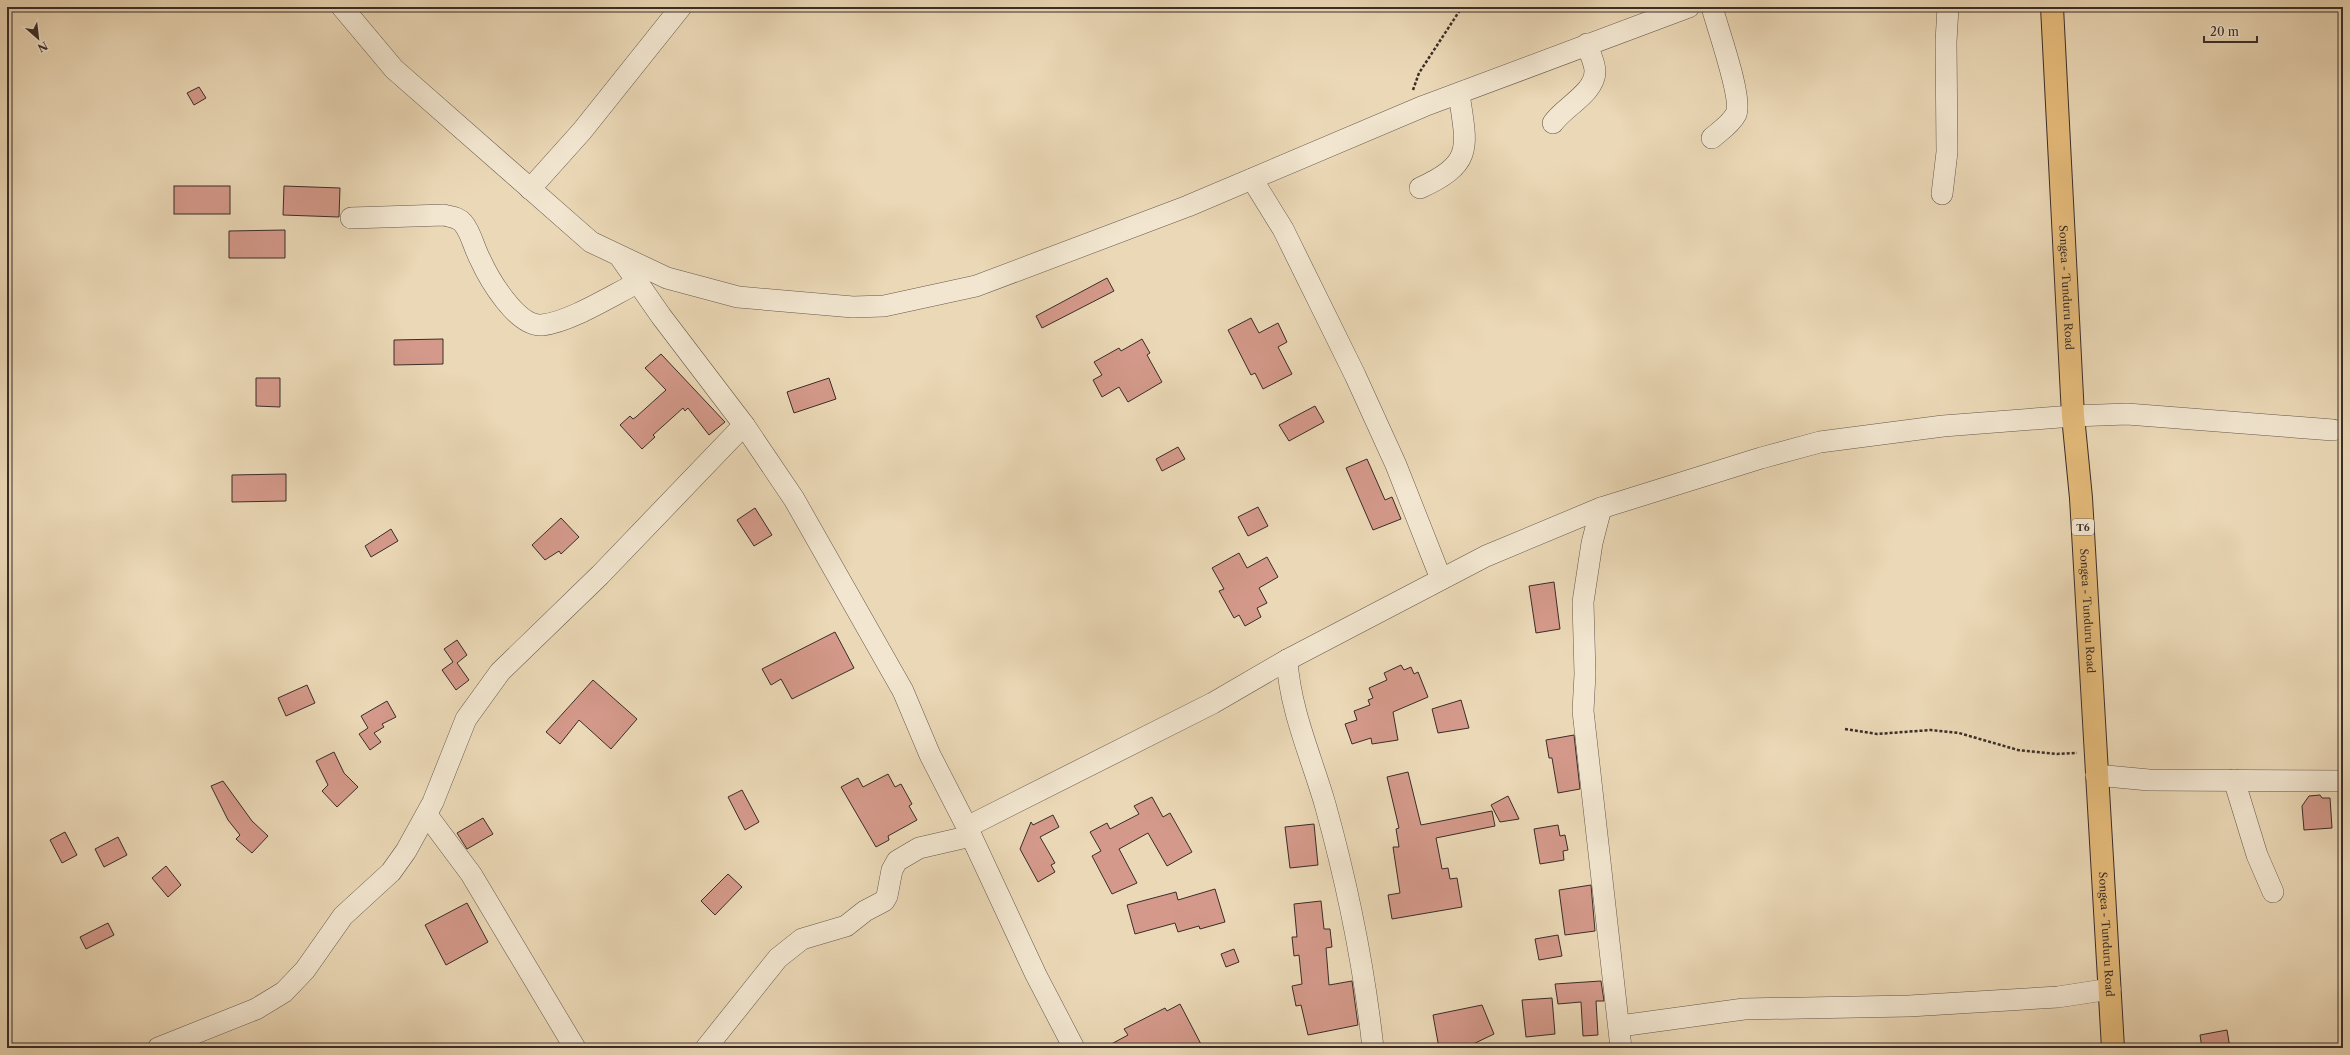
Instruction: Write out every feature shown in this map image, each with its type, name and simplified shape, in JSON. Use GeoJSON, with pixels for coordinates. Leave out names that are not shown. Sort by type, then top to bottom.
{"type":"FeatureCollection","features":[{"type":"Feature","properties":{"kind":"highway","name":"Songea - Tunduru Road"},"geometry":{"type":"LineString","coordinates":[[2052,7],[2073,416],[2081,498],[2094,752],[2113,1048]]}},
{"type":"Feature","properties":{"kind":"street"},"geometry":{"type":"LineString","coordinates":[[342,7],[394,70],[591,242],[667,278],[738,297],[853,307],[884,306],[976,286],[1188,206],[1459,94],[1587,44],[1689,7]]}},
{"type":"Feature","properties":{"kind":"street"},"geometry":{"type":"LineString","coordinates":[[530,189],[582,131],[681,7]]}},
{"type":"Feature","properties":{"kind":"street"},"geometry":{"type":"LineString","coordinates":[[1712,7],[1737,93],[1736,112],[1731,121],[1712,138]]}},
{"type":"Feature","properties":{"kind":"street"},"geometry":{"type":"LineString","coordinates":[[1942,194],[1947,152],[1946,42],[1948,7]]}},
{"type":"Feature","properties":{"kind":"street"},"geometry":{"type":"LineString","coordinates":[[1553,123],[1566,107],[1585,93],[1593,81],[1595,70],[1587,44]]}},
{"type":"Feature","properties":{"kind":"street"},"geometry":{"type":"LineString","coordinates":[[1420,188],[1442,178],[1452,170],[1463,156],[1464,127],[1459,94]]}},
{"type":"Feature","properties":{"kind":"street"},"geometry":{"type":"LineString","coordinates":[[1252,179],[1283,229],[1356,375],[1396,466],[1441,579]]}},
{"type":"Feature","properties":{"kind":"street"},"geometry":{"type":"LineString","coordinates":[[351,218],[444,215],[456,218],[464,224],[480,259],[496,287],[519,315],[529,323],[540,325],[556,323],[637,283]]}},
{"type":"Feature","properties":{"kind":"street"},"geometry":{"type":"LineString","coordinates":[[620,257],[637,283],[744,426],[794,499],[903,691],[930,755],[969,831],[1036,975],[1074,1048]]}},
{"type":"Feature","properties":{"kind":"street"},"geometry":{"type":"LineString","coordinates":[[706,1048],[778,958],[802,939],[846,926],[865,911],[884,901],[887,896],[892,870],[897,861],[919,848],[969,831],[1213,703],[1287,660],[1441,579],[1526,538],[1601,508],[1761,458],[1820,442],[1943,426],[2073,416],[2134,414],[2333,430]]}},
{"type":"Feature","properties":{"kind":"street"},"geometry":{"type":"LineString","coordinates":[[163,1047],[256,1009],[284,992],[305,970],[343,916],[391,872],[418,832],[427,815],[466,719],[500,672],[600,575],[744,426]]}},
{"type":"Feature","properties":{"kind":"street"},"geometry":{"type":"LineString","coordinates":[[1601,508],[1592,543],[1582,602],[1585,674],[1583,711],[1620,1026],[1621,1048]]}},
{"type":"Feature","properties":{"kind":"street"},"geometry":{"type":"LineString","coordinates":[[1287,660],[1292,695],[1325,804],[1351,912],[1373,1048]]}},
{"type":"Feature","properties":{"kind":"street"},"geometry":{"type":"LineString","coordinates":[[2096,775],[2148,780],[2343,781]]}},
{"type":"Feature","properties":{"kind":"street"},"geometry":{"type":"LineString","coordinates":[[2234,780],[2260,862],[2273,892]]}},
{"type":"Feature","properties":{"kind":"street"},"geometry":{"type":"LineString","coordinates":[[427,815],[471,874],[508,939],[575,1048]]}},
{"type":"Feature","properties":{"kind":"street"},"geometry":{"type":"LineString","coordinates":[[1620,1026],[1744,1009],[1909,1006],[2058,998],[2110,989]]}},
{"type":"Feature","properties":{"kind":"path"},"geometry":{"type":"LineString","coordinates":[[1408,114],[1414,84],[1419,73],[1462,7]]}},
{"type":"Feature","properties":{"kind":"path"},"geometry":{"type":"LineString","coordinates":[[1845,729],[1877,734],[1931,730],[1959,733],[1991,743],[2036,752],[2094,752]]}},
{"type":"Feature","properties":{"kind":"building"},"geometry":{"type":"Polygon","coordinates":[[[199,87],[206,98],[194,105],[187,93],[199,87]]]}},
{"type":"Feature","properties":{"kind":"building"},"geometry":{"type":"Polygon","coordinates":[[[174,186],[230,186],[230,214],[174,214],[174,186]]]}},
{"type":"Feature","properties":{"kind":"building"},"geometry":{"type":"Polygon","coordinates":[[[284,186],[340,188],[339,217],[283,215],[284,186]]]}},
{"type":"Feature","properties":{"kind":"building"},"geometry":{"type":"Polygon","coordinates":[[[285,230],[285,258],[229,258],[229,231],[285,230]]]}},
{"type":"Feature","properties":{"kind":"building"},"geometry":{"type":"Polygon","coordinates":[[[1107,278],[1114,291],[1042,328],[1036,316],[1107,278]]]}},
{"type":"Feature","properties":{"kind":"building"},"geometry":{"type":"Polygon","coordinates":[[[1251,318],[1259,333],[1278,323],[1287,342],[1278,347],[1292,374],[1263,389],[1255,373],[1251,375],[1228,330],[1251,318]]]}},
{"type":"Feature","properties":{"kind":"building"},"geometry":{"type":"Polygon","coordinates":[[[443,339],[443,364],[394,365],[394,340],[443,339]]]}},
{"type":"Feature","properties":{"kind":"building"},"geometry":{"type":"Polygon","coordinates":[[[1142,339],[1150,353],[1147,355],[1162,382],[1128,402],[1119,387],[1102,397],[1093,380],[1102,375],[1094,362],[1119,348],[1121,351],[1142,339]]]}},
{"type":"Feature","properties":{"kind":"building"},"geometry":{"type":"Polygon","coordinates":[[[661,354],[725,422],[709,435],[688,408],[685,411],[683,408],[653,435],[655,437],[642,449],[620,425],[630,416],[633,419],[636,417],[666,390],[645,368],[661,354]]]}},
{"type":"Feature","properties":{"kind":"building"},"geometry":{"type":"Polygon","coordinates":[[[256,378],[280,378],[280,407],[256,406],[256,378]]]}},
{"type":"Feature","properties":{"kind":"building"},"geometry":{"type":"Polygon","coordinates":[[[829,378],[836,399],[794,413],[787,392],[829,378]]]}},
{"type":"Feature","properties":{"kind":"building"},"geometry":{"type":"Polygon","coordinates":[[[1315,406],[1324,422],[1289,441],[1279,425],[1315,406]]]}},
{"type":"Feature","properties":{"kind":"building"},"geometry":{"type":"Polygon","coordinates":[[[1178,447],[1185,459],[1162,471],[1156,459],[1178,447]]]}},
{"type":"Feature","properties":{"kind":"building"},"geometry":{"type":"Polygon","coordinates":[[[1367,459],[1385,500],[1392,497],[1401,519],[1373,530],[1346,468],[1367,459]]]}},
{"type":"Feature","properties":{"kind":"building"},"geometry":{"type":"Polygon","coordinates":[[[286,474],[286,501],[232,502],[232,475],[286,474]]]}},
{"type":"Feature","properties":{"kind":"building"},"geometry":{"type":"Polygon","coordinates":[[[1258,507],[1268,526],[1248,536],[1238,517],[1258,507]]]}},
{"type":"Feature","properties":{"kind":"building"},"geometry":{"type":"Polygon","coordinates":[[[755,508],[772,535],[754,546],[737,520],[755,508]]]}},
{"type":"Feature","properties":{"kind":"building"},"geometry":{"type":"Polygon","coordinates":[[[561,518],[579,537],[561,554],[559,551],[545,560],[532,545],[561,518]]]}},
{"type":"Feature","properties":{"kind":"building"},"geometry":{"type":"Polygon","coordinates":[[[391,529],[398,541],[371,557],[365,546],[391,529]]]}},
{"type":"Feature","properties":{"kind":"building"},"geometry":{"type":"Polygon","coordinates":[[[1239,553],[1247,568],[1267,557],[1278,577],[1259,588],[1267,603],[1257,608],[1261,617],[1245,626],[1239,615],[1234,618],[1219,591],[1224,589],[1212,568],[1239,553]]]}},
{"type":"Feature","properties":{"kind":"building"},"geometry":{"type":"Polygon","coordinates":[[[1554,582],[1560,629],[1536,633],[1529,586],[1554,582]]]}},
{"type":"Feature","properties":{"kind":"building"},"geometry":{"type":"Polygon","coordinates":[[[835,632],[854,668],[792,699],[781,679],[771,685],[762,669],[835,632]]]}},
{"type":"Feature","properties":{"kind":"building"},"geometry":{"type":"Polygon","coordinates":[[[457,640],[467,655],[457,663],[469,680],[456,690],[442,670],[453,662],[444,649],[457,640]]]}},
{"type":"Feature","properties":{"kind":"building"},"geometry":{"type":"Polygon","coordinates":[[[1401,665],[1404,670],[1411,667],[1414,674],[1418,672],[1428,697],[1393,712],[1398,740],[1372,744],[1371,738],[1352,744],[1345,724],[1357,720],[1354,711],[1370,705],[1368,700],[1373,698],[1369,688],[1387,680],[1384,673],[1401,665]]]}},
{"type":"Feature","properties":{"kind":"building"},"geometry":{"type":"Polygon","coordinates":[[[593,680],[637,719],[611,749],[579,720],[560,744],[546,732],[593,680]]]}},
{"type":"Feature","properties":{"kind":"building"},"geometry":{"type":"Polygon","coordinates":[[[307,685],[315,703],[286,716],[278,698],[307,685]]]}},
{"type":"Feature","properties":{"kind":"building"},"geometry":{"type":"Polygon","coordinates":[[[1461,700],[1469,728],[1438,733],[1432,709],[1461,700]]]}},
{"type":"Feature","properties":{"kind":"building"},"geometry":{"type":"Polygon","coordinates":[[[387,701],[396,717],[382,724],[384,727],[374,733],[381,742],[370,750],[359,734],[368,728],[361,716],[387,701]]]}},
{"type":"Feature","properties":{"kind":"building"},"geometry":{"type":"Polygon","coordinates":[[[1574,735],[1580,789],[1558,793],[1552,758],[1549,758],[1546,740],[1574,735]]]}},
{"type":"Feature","properties":{"kind":"building"},"geometry":{"type":"Polygon","coordinates":[[[334,752],[344,773],[358,787],[337,807],[322,791],[328,785],[316,761],[334,752]]]}},
{"type":"Feature","properties":{"kind":"building"},"geometry":{"type":"Polygon","coordinates":[[[1408,772],[1421,825],[1492,811],[1495,826],[1436,838],[1442,869],[1448,868],[1450,879],[1457,878],[1462,907],[1392,919],[1388,895],[1400,893],[1393,847],[1399,847],[1396,829],[1399,828],[1387,777],[1408,772]]]}},
{"type":"Feature","properties":{"kind":"building"},"geometry":{"type":"Polygon","coordinates":[[[888,774],[895,787],[901,784],[912,804],[909,806],[917,820],[888,836],[889,840],[876,847],[841,787],[858,778],[863,787],[888,774]]]}},
{"type":"Feature","properties":{"kind":"building"},"geometry":{"type":"Polygon","coordinates":[[[223,781],[252,821],[268,836],[252,853],[236,839],[240,835],[228,820],[211,786],[223,781]]]}},
{"type":"Feature","properties":{"kind":"building"},"geometry":{"type":"Polygon","coordinates":[[[742,790],[759,822],[745,830],[728,797],[742,790]]]}},
{"type":"Feature","properties":{"kind":"building"},"geometry":{"type":"Polygon","coordinates":[[[2320,795],[2322,798],[2330,798],[2332,828],[2304,830],[2302,806],[2309,796],[2320,795]]]}},
{"type":"Feature","properties":{"kind":"building"},"geometry":{"type":"Polygon","coordinates":[[[1508,796],[1519,819],[1500,822],[1491,805],[1508,796]]]}},
{"type":"Feature","properties":{"kind":"building"},"geometry":{"type":"Polygon","coordinates":[[[1152,797],[1163,817],[1170,813],[1192,852],[1167,866],[1148,833],[1119,849],[1137,883],[1112,894],[1092,856],[1101,851],[1090,832],[1107,823],[1110,829],[1139,814],[1134,806],[1152,797]]]}},
{"type":"Feature","properties":{"kind":"building"},"geometry":{"type":"Polygon","coordinates":[[[1053,815],[1059,827],[1040,837],[1055,863],[1051,865],[1055,872],[1038,882],[1020,849],[1031,822],[1033,825],[1053,815]]]}},
{"type":"Feature","properties":{"kind":"building"},"geometry":{"type":"Polygon","coordinates":[[[483,818],[493,834],[467,849],[457,833],[483,818]]]}},
{"type":"Feature","properties":{"kind":"building"},"geometry":{"type":"Polygon","coordinates":[[[1314,824],[1318,865],[1290,868],[1285,827],[1314,824]]]}},
{"type":"Feature","properties":{"kind":"building"},"geometry":{"type":"Polygon","coordinates":[[[1558,825],[1560,836],[1565,835],[1568,850],[1563,851],[1564,860],[1540,864],[1534,829],[1558,825]]]}},
{"type":"Feature","properties":{"kind":"building"},"geometry":{"type":"Polygon","coordinates":[[[65,832],[77,855],[62,863],[50,840],[65,832]]]}},
{"type":"Feature","properties":{"kind":"building"},"geometry":{"type":"Polygon","coordinates":[[[118,837],[127,855],[104,867],[95,849],[118,837]]]}},
{"type":"Feature","properties":{"kind":"building"},"geometry":{"type":"Polygon","coordinates":[[[166,866],[181,885],[168,897],[152,878],[166,866]]]}},
{"type":"Feature","properties":{"kind":"building"},"geometry":{"type":"Polygon","coordinates":[[[728,874],[742,887],[715,915],[701,901],[728,874]]]}},
{"type":"Feature","properties":{"kind":"building"},"geometry":{"type":"Polygon","coordinates":[[[1591,885],[1595,931],[1565,935],[1559,890],[1591,885]]]}},
{"type":"Feature","properties":{"kind":"building"},"geometry":{"type":"Polygon","coordinates":[[[1215,889],[1225,922],[1200,929],[1199,926],[1178,932],[1175,923],[1135,934],[1127,905],[1176,892],[1178,900],[1215,889]]]}},
{"type":"Feature","properties":{"kind":"building"},"geometry":{"type":"Polygon","coordinates":[[[1321,901],[1324,929],[1330,929],[1332,947],[1326,948],[1329,985],[1352,981],[1358,1025],[1308,1035],[1301,1005],[1296,1006],[1292,986],[1302,984],[1299,955],[1294,956],[1292,937],[1297,937],[1294,904],[1321,901]]]}},
{"type":"Feature","properties":{"kind":"building"},"geometry":{"type":"Polygon","coordinates":[[[467,903],[488,942],[446,965],[425,925],[467,903]]]}},
{"type":"Feature","properties":{"kind":"building"},"geometry":{"type":"Polygon","coordinates":[[[108,923],[114,935],[86,949],[80,937],[108,923]]]}},
{"type":"Feature","properties":{"kind":"building"},"geometry":{"type":"Polygon","coordinates":[[[1558,935],[1562,956],[1539,960],[1535,939],[1558,935]]]}},
{"type":"Feature","properties":{"kind":"building"},"geometry":{"type":"Polygon","coordinates":[[[1234,949],[1239,962],[1226,967],[1221,954],[1234,949]]]}},
{"type":"Feature","properties":{"kind":"building"},"geometry":{"type":"Polygon","coordinates":[[[1601,981],[1604,1001],[1596,1001],[1598,1035],[1583,1036],[1581,1002],[1558,1004],[1555,984],[1601,981]]]}},
{"type":"Feature","properties":{"kind":"building"},"geometry":{"type":"Polygon","coordinates":[[[1552,998],[1555,1034],[1526,1037],[1522,1000],[1552,998]]]}},
{"type":"Feature","properties":{"kind":"building"},"geometry":{"type":"Polygon","coordinates":[[[1180,1004],[1203,1048],[1104,1048],[1128,1035],[1124,1029],[1165,1008],[1167,1011],[1180,1004]]]}},
{"type":"Feature","properties":{"kind":"building"},"geometry":{"type":"Polygon","coordinates":[[[1482,1005],[1494,1034],[1469,1046],[1439,1048],[1433,1015],[1482,1005]]]}},
{"type":"Feature","properties":{"kind":"building"},"geometry":{"type":"Polygon","coordinates":[[[2227,1030],[2230,1048],[2202,1048],[2200,1035],[2227,1030]]]}}]}
